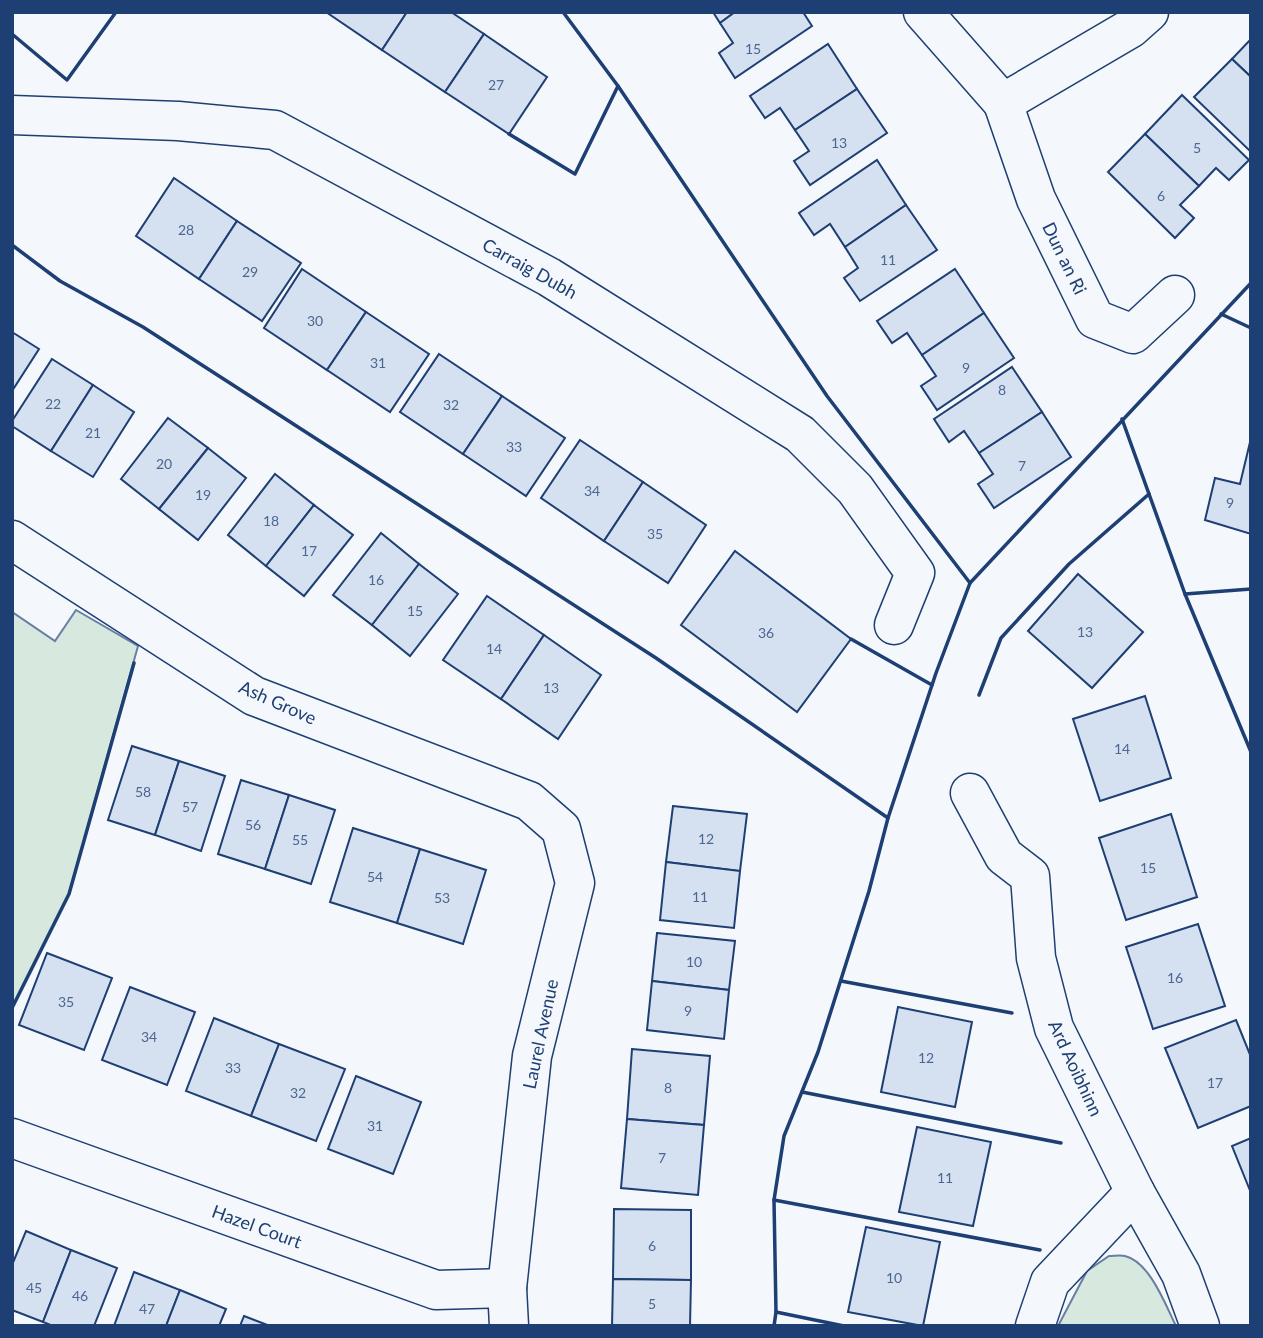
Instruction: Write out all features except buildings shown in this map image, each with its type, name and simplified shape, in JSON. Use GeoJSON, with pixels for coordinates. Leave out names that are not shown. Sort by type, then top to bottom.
{"type":"FeatureCollection","features":[{"type":"Feature","properties":{"kind":"street","name":"Dun an Ri"},"geometry":{"type":"LineString","coordinates":[[923,12],[1003,103],[1036,199],[1095,319],[1133,334],[1175,295]]}},
{"type":"Feature","properties":{"kind":"street"},"geometry":{"type":"LineString","coordinates":[[1003,103],[1131,28],[1149,12]]}},
{"type":"Feature","properties":{"kind":"street","name":"Carraig Dubh"},"geometry":{"type":"LineString","coordinates":[[12,114],[178,121],[275,130],[549,277],[800,434],[855,489],[915,573],[894,625]]}},
{"type":"Feature","properties":{"kind":"street","name":"Ash Grove"},"geometry":{"type":"LineString","coordinates":[[12,540],[254,696],[529,802]]}},
{"type":"Feature","properties":{"kind":"street","name":"Ard Aoibhinn"},"geometry":{"type":"LineString","coordinates":[[970,793],[1004,856],[1030,876],[1036,958],[1055,1028],[1135,1192],[1181,1274],[1200,1326]]}},
{"type":"Feature","properties":{"kind":"street","name":"Laurel Avenue"},"geometry":{"type":"LineString","coordinates":[[509,1326],[507,1287],[532,1056],[575,883],[561,829],[529,802]]}},
{"type":"Feature","properties":{"kind":"street","name":"Hazel Court"},"geometry":{"type":"LineString","coordinates":[[12,1138],[436,1290],[507,1287]]}},
{"type":"Feature","properties":{"kind":"street"},"geometry":{"type":"LineString","coordinates":[[1035,1326],[1051,1282],[1135,1192]]}},
{"type":"Feature","properties":{"kind":"shaded area"},"geometry":{"type":"Polygon","coordinates":[[[76,610],[138,646],[69,894],[12,1008],[12,612],[55,641],[76,610]]]}},
{"type":"Feature","properties":{"kind":"shaded area"},"geometry":{"type":"Polygon","coordinates":[[[1109,1256],[1125,1256],[1142,1267],[1156,1286],[1176,1326],[1058,1326],[1087,1271],[1109,1256]]]}},
{"type":"Feature","properties":{"kind":"wall"},"geometry":{"type":"LineString","coordinates":[[12,34],[67,80],[116,12]]}},
{"type":"Feature","properties":{"kind":"wall"},"geometry":{"type":"LineString","coordinates":[[12,245],[60,281],[143,327],[656,658],[888,818],[936,673],[970,583],[827,396],[618,86],[563,12]]}},
{"type":"Feature","properties":{"kind":"wall"},"geometry":{"type":"LineString","coordinates":[[509,134],[575,174],[618,86]]}},
{"type":"Feature","properties":{"kind":"wall"},"geometry":{"type":"LineString","coordinates":[[970,583],[1251,283]]}},
{"type":"Feature","properties":{"kind":"wall"},"geometry":{"type":"LineString","coordinates":[[1221,314],[1251,328]]}},
{"type":"Feature","properties":{"kind":"wall"},"geometry":{"type":"LineString","coordinates":[[1122,419],[1185,594],[1251,752]]}},
{"type":"Feature","properties":{"kind":"wall"},"geometry":{"type":"LineString","coordinates":[[979,695],[1001,638],[1069,564],[1149,494]]}},
{"type":"Feature","properties":{"kind":"wall"},"geometry":{"type":"LineString","coordinates":[[1185,594],[1251,589]]}},
{"type":"Feature","properties":{"kind":"wall"},"geometry":{"type":"LineString","coordinates":[[851,639],[932,685]]}},
{"type":"Feature","properties":{"kind":"wall"},"geometry":{"type":"LineString","coordinates":[[12,1008],[69,894],[134,663]]}},
{"type":"Feature","properties":{"kind":"wall"},"geometry":{"type":"LineString","coordinates":[[774,1326],[774,1200],[784,1136],[818,1052],[869,891],[888,818]]}},
{"type":"Feature","properties":{"kind":"wall"},"geometry":{"type":"LineString","coordinates":[[841,981],[1012,1013]]}},
{"type":"Feature","properties":{"kind":"wall"},"geometry":{"type":"LineString","coordinates":[[802,1092],[1061,1143]]}},
{"type":"Feature","properties":{"kind":"wall"},"geometry":{"type":"LineString","coordinates":[[774,1200],[1040,1250]]}},
{"type":"Feature","properties":{"kind":"wall"},"geometry":{"type":"LineString","coordinates":[[776,1312],[844,1326]]}}]}
